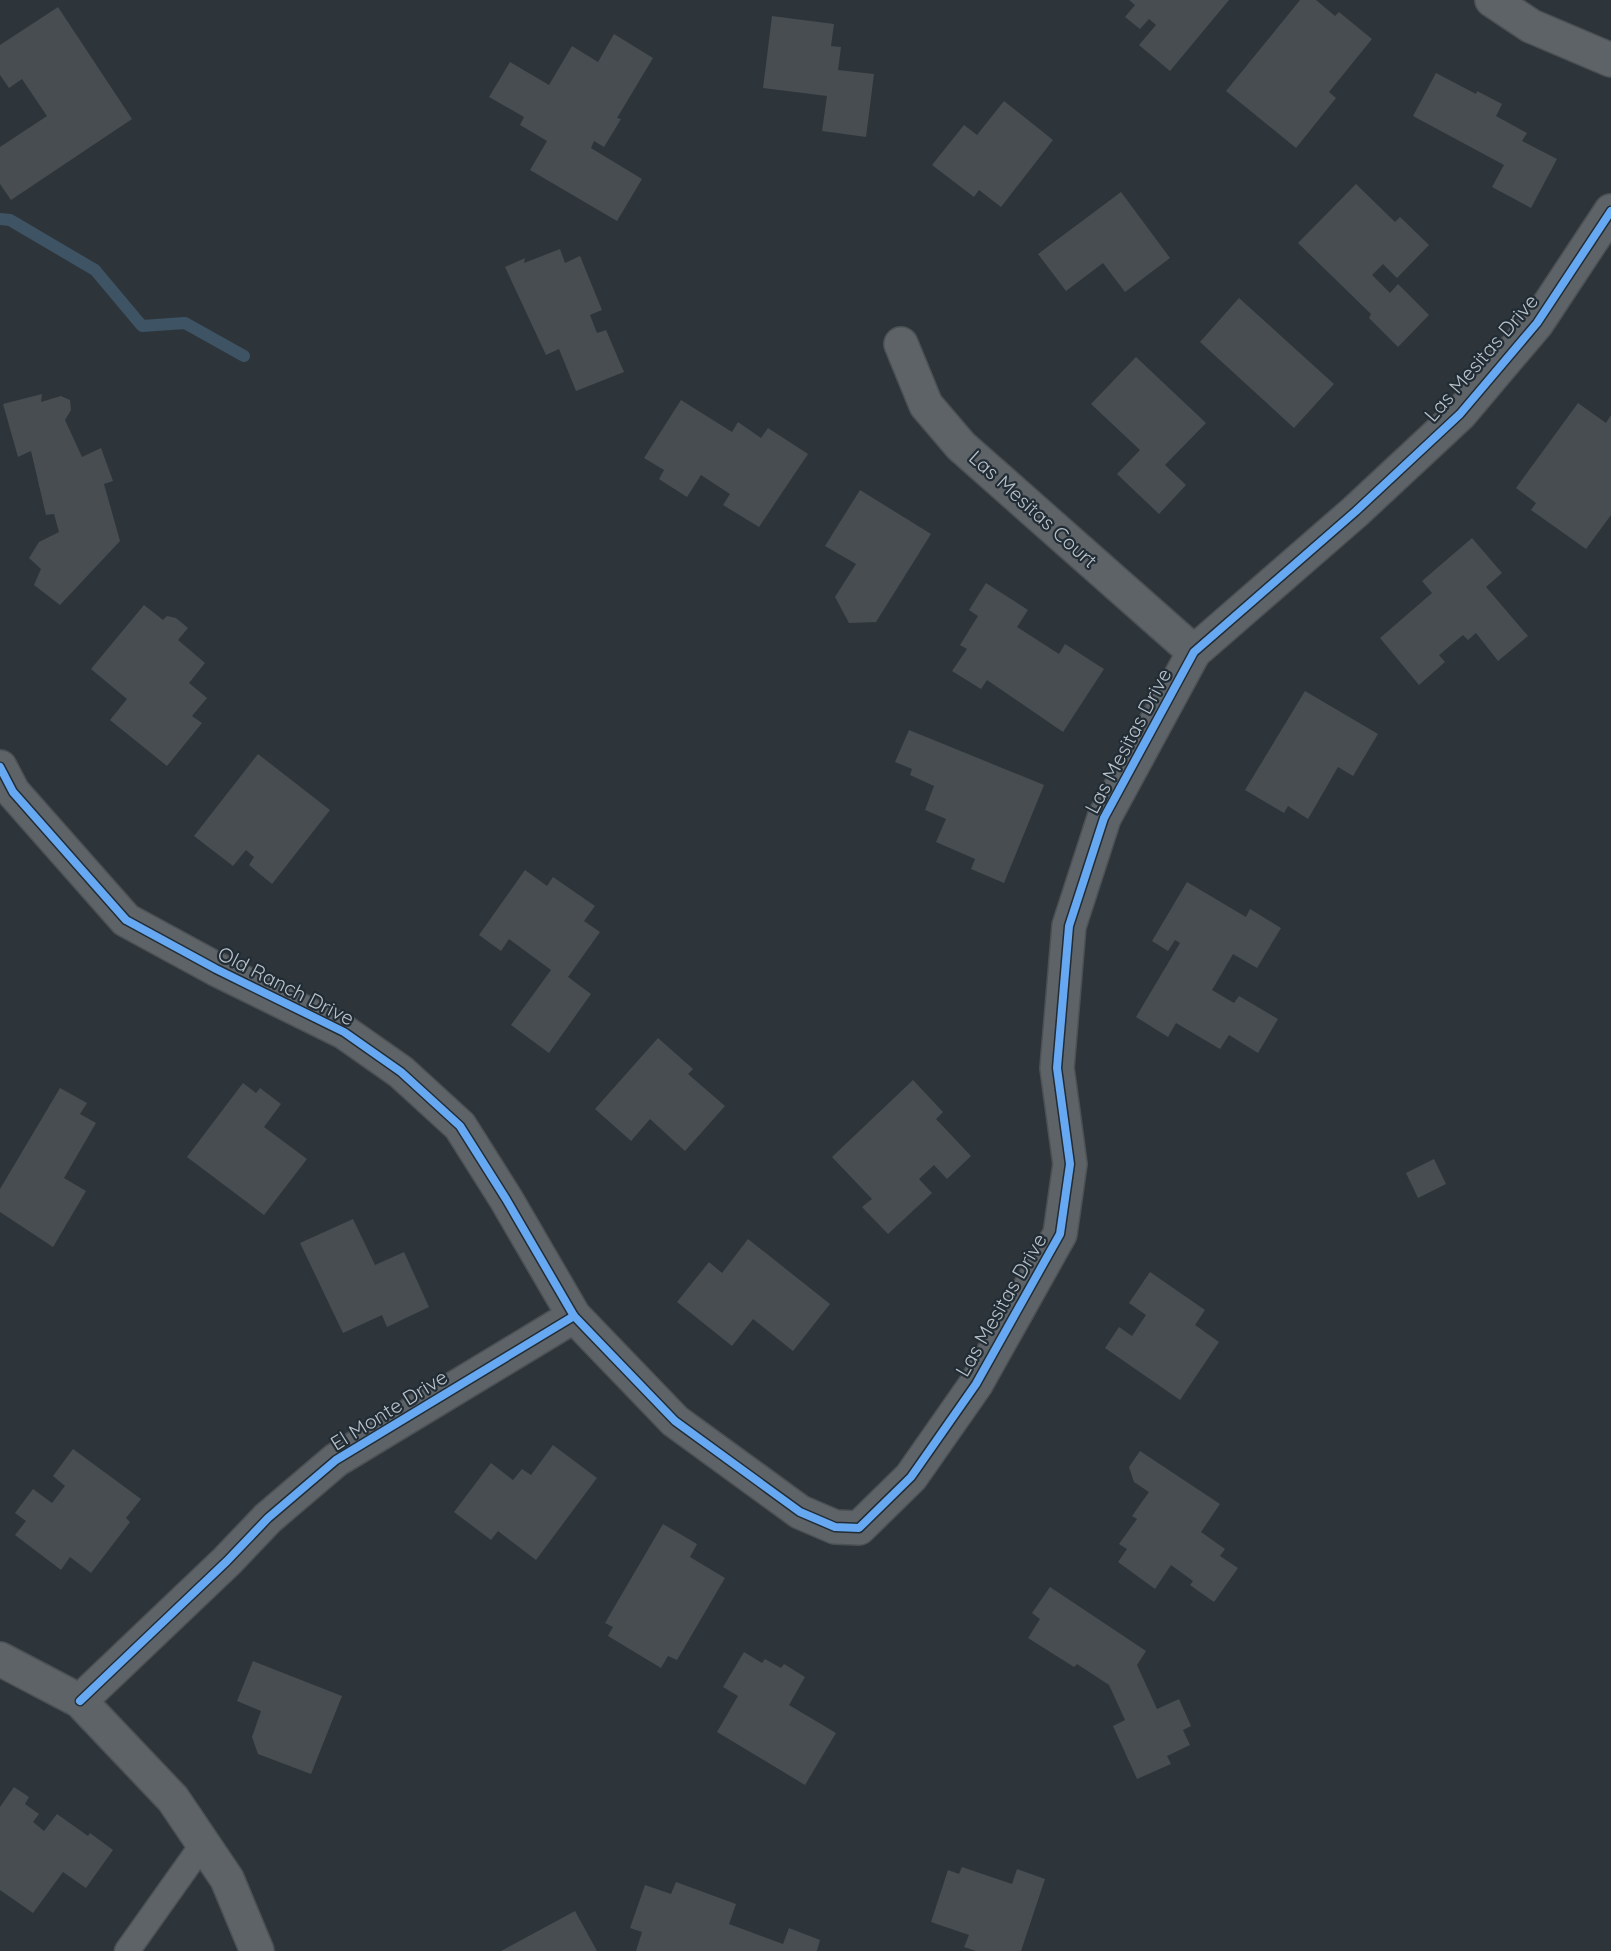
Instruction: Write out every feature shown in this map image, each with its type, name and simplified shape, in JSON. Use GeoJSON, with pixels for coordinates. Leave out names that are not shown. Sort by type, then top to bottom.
{"type":"FeatureCollection","features":[{"type":"Feature","properties":{"kind":"street"},"geometry":{"type":"LineString","coordinates":[[1492,0],[1531,26],[1611,60]]}},
{"type":"Feature","properties":{"kind":"street","name":"Las Mesitas Drive"},"geometry":{"type":"LineString","coordinates":[[574,1316],[675,1421],[800,1512],[834,1527],[859,1528],[911,1477],[976,1384],[1060,1234],[1070,1164],[1057,1068],[1070,926],[1104,818],[1194,652],[1356,511],[1460,414],[1537,322],[1611,211]]}},
{"type":"Feature","properties":{"kind":"street","name":"Las Mesitas Court"},"geometry":{"type":"LineString","coordinates":[[901,344],[926,405],[961,446],[1194,652]]}},
{"type":"Feature","properties":{"kind":"street","name":"Old Ranch Drive"},"geometry":{"type":"LineString","coordinates":[[0,767],[13,792],[126,920],[216,969],[344,1032],[401,1072],[460,1126],[506,1199],[574,1316]]}},
{"type":"Feature","properties":{"kind":"street","name":"El Monte Drive"},"geometry":{"type":"LineString","coordinates":[[80,1701],[227,1562],[268,1518],[336,1460],[574,1316]]}},
{"type":"Feature","properties":{"kind":"street"},"geometry":{"type":"LineString","coordinates":[[0,1659],[80,1701],[173,1799],[227,1879],[257,1951]]}},
{"type":"Feature","properties":{"kind":"lane"},"geometry":{"type":"LineString","coordinates":[[127,1951],[203,1844]]}},
{"type":"Feature","properties":{"kind":"building"},"geometry":{"type":"Polygon","coordinates":[[[1129,0],[1229,0],[1170,71],[1139,45],[1156,25],[1149,19],[1140,29],[1125,17],[1135,5],[1129,0]]]}},
{"type":"Feature","properties":{"kind":"building"},"geometry":{"type":"Polygon","coordinates":[[[1300,0],[1316,0],[1335,16],[1339,12],[1372,39],[1329,92],[1336,98],[1296,148],[1226,91],[1300,0]]]}},
{"type":"Feature","properties":{"kind":"building"},"geometry":{"type":"Polygon","coordinates":[[[58,7],[132,119],[11,200],[0,184],[0,147],[47,116],[22,79],[9,88],[0,75],[0,45],[58,7]]]}},
{"type":"Feature","properties":{"kind":"building"},"geometry":{"type":"Polygon","coordinates":[[[772,16],[834,24],[831,46],[841,47],[838,70],[874,74],[866,137],[822,131],[827,96],[763,88],[772,16]]]}},
{"type":"Feature","properties":{"kind":"building"},"geometry":{"type":"Polygon","coordinates":[[[614,34],[653,58],[617,118],[621,119],[604,147],[594,141],[591,148],[642,179],[617,221],[530,170],[547,141],[520,125],[524,117],[489,97],[510,62],[549,85],[572,46],[598,62],[614,34]]]}},
{"type":"Feature","properties":{"kind":"building"},"geometry":{"type":"Polygon","coordinates":[[[1436,73],[1476,94],[1477,91],[1502,104],[1496,116],[1527,133],[1522,141],[1557,159],[1531,208],[1492,187],[1504,165],[1413,116],[1436,73]]]}},
{"type":"Feature","properties":{"kind":"building"},"geometry":{"type":"Polygon","coordinates":[[[1004,101],[1053,140],[1001,207],[979,190],[974,197],[932,165],[964,125],[977,135],[1004,101]]]}},
{"type":"Feature","properties":{"kind":"building"},"geometry":{"type":"Polygon","coordinates":[[[1356,184],[1395,222],[1400,217],[1429,245],[1397,278],[1383,264],[1372,275],[1390,293],[1398,284],[1429,315],[1398,347],[1369,318],[1371,314],[1298,243],[1356,184]]]}},
{"type":"Feature","properties":{"kind":"building"},"geometry":{"type":"Polygon","coordinates":[[[1121,192],[1170,258],[1125,292],[1103,263],[1066,291],[1038,254],[1121,192]]]}},
{"type":"Feature","properties":{"kind":"building"},"geometry":{"type":"Polygon","coordinates":[[[560,249],[565,263],[580,256],[602,310],[590,315],[597,333],[606,330],[624,372],[576,391],[559,349],[546,355],[505,267],[525,258],[524,263],[560,249]]]}},
{"type":"Feature","properties":{"kind":"building"},"geometry":{"type":"Polygon","coordinates":[[[1239,298],[1334,384],[1294,428],[1200,342],[1239,298]]]}},
{"type":"Feature","properties":{"kind":"building"},"geometry":{"type":"Polygon","coordinates":[[[1136,357],[1206,423],[1165,465],[1186,485],[1159,514],[1117,474],[1140,450],[1091,404],[1136,357]]]}},
{"type":"Feature","properties":{"kind":"building"},"geometry":{"type":"Polygon","coordinates":[[[42,394],[41,402],[61,396],[70,400],[71,410],[65,420],[82,457],[101,448],[113,481],[104,484],[120,541],[60,605],[34,585],[41,569],[29,558],[39,542],[59,532],[54,514],[46,515],[31,451],[18,457],[3,404],[42,394]]]}},
{"type":"Feature","properties":{"kind":"building"},"geometry":{"type":"Polygon","coordinates":[[[681,400],[732,432],[738,422],[761,438],[768,428],[808,454],[759,527],[723,505],[730,494],[701,475],[687,497],[659,479],[664,470],[644,458],[681,400]]]}},
{"type":"Feature","properties":{"kind":"building"},"geometry":{"type":"Polygon","coordinates":[[[1578,403],[1606,423],[1611,415],[1611,515],[1586,549],[1531,510],[1536,503],[1516,488],[1578,403]]]}},
{"type":"Feature","properties":{"kind":"building"},"geometry":{"type":"Polygon","coordinates":[[[860,490],[931,534],[876,622],[849,623],[835,597],[856,564],[825,546],[860,490]]]}},
{"type":"Feature","properties":{"kind":"building"},"geometry":{"type":"Polygon","coordinates":[[[1472,538],[1502,573],[1486,587],[1528,636],[1498,661],[1476,633],[1468,640],[1463,635],[1439,655],[1445,662],[1419,685],[1380,638],[1432,593],[1422,581],[1472,538]]]}},
{"type":"Feature","properties":{"kind":"building"},"geometry":{"type":"Polygon","coordinates":[[[986,583],[1028,610],[1017,627],[1059,654],[1065,644],[1104,669],[1063,732],[987,680],[981,689],[952,671],[967,649],[960,645],[978,616],[969,610],[986,583]]]}},
{"type":"Feature","properties":{"kind":"building"},"geometry":{"type":"Polygon","coordinates":[[[144,605],[163,620],[167,616],[176,618],[188,628],[178,640],[205,663],[189,683],[207,698],[192,716],[202,723],[167,766],[110,720],[127,699],[91,669],[144,605]]]}},
{"type":"Feature","properties":{"kind":"building"},"geometry":{"type":"Polygon","coordinates":[[[1305,691],[1378,734],[1353,776],[1338,767],[1308,819],[1288,806],[1284,813],[1245,790],[1305,691]]]}},
{"type":"Feature","properties":{"kind":"building"},"geometry":{"type":"Polygon","coordinates":[[[909,730],[1044,785],[1004,883],[971,869],[975,859],[936,842],[946,819],[925,810],[934,786],[910,775],[912,769],[895,762],[909,730]]]}},
{"type":"Feature","properties":{"kind":"building"},"geometry":{"type":"Polygon","coordinates":[[[258,754],[330,810],[272,884],[249,865],[254,857],[246,850],[233,866],[194,836],[258,754]]]}},
{"type":"Feature","properties":{"kind":"building"},"geometry":{"type":"Polygon","coordinates":[[[525,870],[547,886],[553,877],[595,906],[584,921],[600,932],[568,977],[591,994],[549,1053],[511,1025],[551,970],[509,939],[501,951],[479,935],[525,870]]]}},
{"type":"Feature","properties":{"kind":"building"},"geometry":{"type":"Polygon","coordinates":[[[1187,882],[1246,917],[1250,909],[1281,928],[1257,968],[1233,954],[1212,990],[1234,1003],[1239,996],[1278,1019],[1258,1053],[1229,1035],[1220,1049],[1176,1023],[1168,1037],[1136,1017],[1180,943],[1175,940],[1168,951],[1152,941],[1187,882]]]}},
{"type":"Feature","properties":{"kind":"building"},"geometry":{"type":"Polygon","coordinates":[[[658,1038],[693,1069],[688,1074],[725,1106],[685,1151],[650,1119],[631,1141],[595,1109],[658,1038]]]}},
{"type":"Feature","properties":{"kind":"building"},"geometry":{"type":"Polygon","coordinates":[[[913,1080],[943,1112],[936,1119],[971,1156],[947,1179],[934,1165],[919,1179],[932,1193],[888,1234],[862,1207],[872,1199],[832,1157],[913,1080]]]}},
{"type":"Feature","properties":{"kind":"building"},"geometry":{"type":"Polygon","coordinates":[[[243,1083],[256,1093],[260,1088],[281,1104],[264,1127],[307,1159],[264,1215],[187,1157],[243,1083]]]}},
{"type":"Feature","properties":{"kind":"building"},"geometry":{"type":"Polygon","coordinates":[[[60,1088],[87,1103],[80,1114],[96,1123],[64,1178],[86,1191],[53,1247],[0,1212],[0,1189],[60,1088]]]}},
{"type":"Feature","properties":{"kind":"building"},"geometry":{"type":"Polygon","coordinates":[[[1434,1159],[1446,1184],[1418,1198],[1406,1173],[1434,1159]]]}},
{"type":"Feature","properties":{"kind":"building"},"geometry":{"type":"Polygon","coordinates":[[[353,1219],[375,1265],[404,1252],[429,1307],[387,1327],[382,1315],[343,1333],[300,1243],[353,1219]]]}},
{"type":"Feature","properties":{"kind":"building"},"geometry":{"type":"Polygon","coordinates":[[[748,1239],[830,1304],[793,1351],[753,1319],[732,1346],[677,1302],[709,1262],[722,1273],[748,1239]]]}},
{"type":"Feature","properties":{"kind":"building"},"geometry":{"type":"Polygon","coordinates":[[[1150,1272],[1205,1310],[1195,1325],[1219,1342],[1180,1400],[1105,1348],[1119,1327],[1132,1336],[1146,1315],[1129,1303],[1150,1272]]]}},
{"type":"Feature","properties":{"kind":"building"},"geometry":{"type":"Polygon","coordinates":[[[553,1445],[597,1478],[536,1560],[498,1531],[491,1540],[454,1512],[491,1463],[513,1480],[522,1469],[531,1475],[553,1445]]]}},
{"type":"Feature","properties":{"kind":"building"},"geometry":{"type":"Polygon","coordinates":[[[73,1449],[141,1499],[126,1518],[130,1522],[91,1573],[70,1557],[61,1570],[15,1535],[26,1521],[15,1513],[33,1489],[52,1503],[65,1486],[53,1476],[73,1449]]]}},
{"type":"Feature","properties":{"kind":"building"},"geometry":{"type":"Polygon","coordinates":[[[1140,1451],[1220,1504],[1201,1532],[1225,1549],[1220,1556],[1238,1568],[1214,1602],[1190,1585],[1193,1581],[1171,1565],[1155,1589],[1118,1562],[1127,1549],[1119,1544],[1137,1519],[1132,1516],[1149,1492],[1134,1482],[1129,1467],[1140,1451]]]}},
{"type":"Feature","properties":{"kind":"building"},"geometry":{"type":"Polygon","coordinates":[[[663,1524],[697,1544],[690,1557],[725,1578],[677,1660],[668,1656],[661,1668],[608,1636],[613,1627],[605,1623],[663,1524]]]}},
{"type":"Feature","properties":{"kind":"building"},"geometry":{"type":"Polygon","coordinates":[[[1050,1587],[1146,1651],[1137,1665],[1157,1709],[1179,1699],[1191,1726],[1183,1730],[1190,1745],[1167,1756],[1171,1764],[1137,1779],[1113,1726],[1125,1720],[1109,1685],[1077,1664],[1074,1667],[1028,1638],[1040,1619],[1032,1613],[1050,1587]]]}},
{"type":"Feature","properties":{"kind":"building"},"geometry":{"type":"Polygon","coordinates":[[[744,1652],[762,1663],[765,1659],[781,1668],[784,1664],[805,1677],[789,1705],[836,1733],[805,1785],[717,1732],[738,1696],[723,1687],[744,1652]]]}},
{"type":"Feature","properties":{"kind":"building"},"geometry":{"type":"Polygon","coordinates":[[[253,1661],[342,1696],[311,1774],[258,1754],[252,1737],[261,1711],[237,1701],[253,1661]]]}},
{"type":"Feature","properties":{"kind":"building"},"geometry":{"type":"Polygon","coordinates":[[[14,1787],[29,1797],[25,1804],[39,1814],[33,1822],[44,1831],[57,1814],[88,1836],[90,1833],[113,1850],[86,1888],[63,1872],[33,1913],[0,1890],[0,1807],[14,1787]]]}},
{"type":"Feature","properties":{"kind":"building"},"geometry":{"type":"Polygon","coordinates":[[[962,1867],[1012,1884],[1017,1869],[1045,1879],[1021,1951],[976,1951],[964,1947],[969,1935],[931,1922],[948,1870],[959,1874],[962,1867]]]}},
{"type":"Feature","properties":{"kind":"building"},"geometry":{"type":"Polygon","coordinates":[[[676,1882],[736,1904],[729,1924],[783,1944],[789,1928],[820,1940],[817,1951],[636,1951],[642,1932],[630,1928],[645,1885],[671,1894],[676,1882]]]}},
{"type":"Feature","properties":{"kind":"building"},"geometry":{"type":"Polygon","coordinates":[[[575,1911],[597,1951],[501,1951],[575,1911]]]}},
{"type":"Feature","properties":{"kind":"waterway"},"geometry":{"type":"LineString","coordinates":[[0,219],[10,220],[95,270],[142,326],[185,323],[244,356]]}},
{"type":"Feature","properties":{"kind":"cycle path"},"geometry":{"type":"LineString","coordinates":[[0,767],[13,792],[126,920],[216,969],[344,1032],[401,1072],[460,1126],[506,1199],[574,1316],[675,1421],[800,1512],[835,1527],[859,1528],[911,1477],[976,1384],[1060,1234],[1070,1164],[1057,1068],[1069,926],[1104,818],[1194,652],[1356,511],[1460,414],[1537,323],[1611,211]]}},
{"type":"Feature","properties":{"kind":"cycle path"},"geometry":{"type":"LineString","coordinates":[[80,1701],[227,1561],[268,1518],[336,1460],[574,1316]]}}]}
